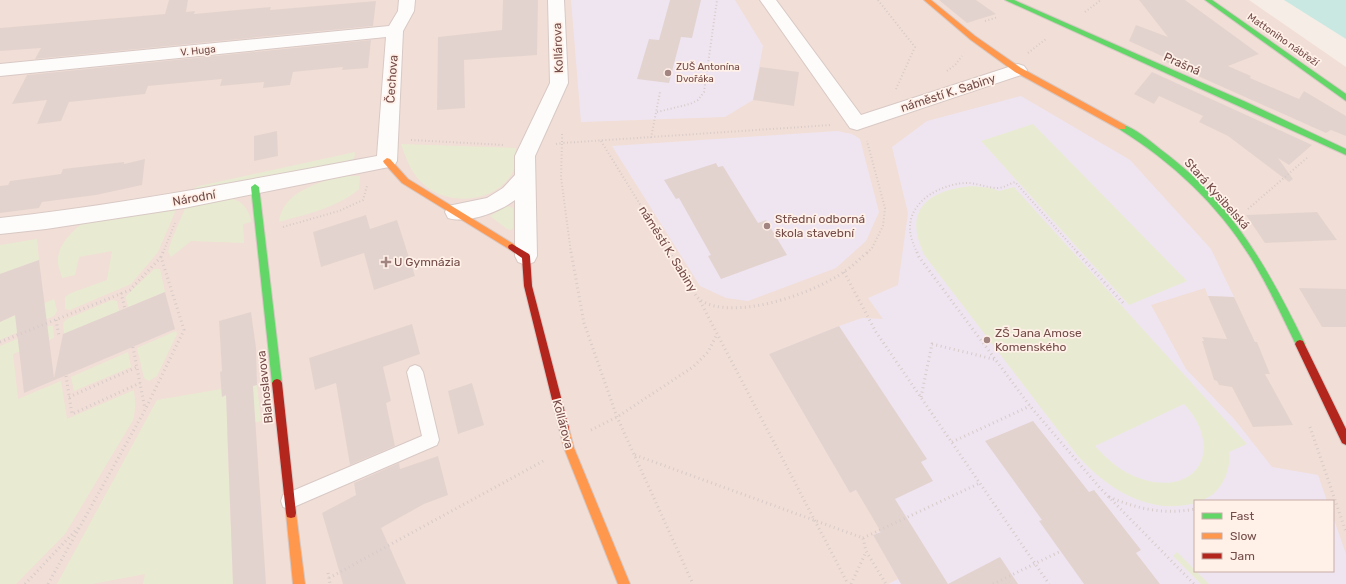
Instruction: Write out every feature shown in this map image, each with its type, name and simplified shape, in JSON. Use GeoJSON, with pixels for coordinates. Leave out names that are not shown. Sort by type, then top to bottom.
{"type":"FeatureCollection","features":[{"type":"Feature","properties":{"kind":"street","name":"Čechova"},"geometry":{"type":"LineString","coordinates":[[381,156],[395,31],[406,11],[407,0]]}},
{"type":"Feature","properties":{"kind":"street","name":"Kollárova"},"geometry":{"type":"LineString","coordinates":[[556,0],[559,83],[524,156],[528,286],[569,448],[624,584]]}},
{"type":"Feature","properties":{"kind":"street"},"geometry":{"type":"LineString","coordinates":[[768,0],[856,123]]}},
{"type":"Feature","properties":{"kind":"street","name":"Stará Kysibelská"},"geometry":{"type":"LineString","coordinates":[[927,0],[973,38],[1022,63],[1140,137],[1174,164],[1201,190],[1239,234],[1269,281],[1346,440]]}},
{"type":"Feature","properties":{"kind":"street","name":"Prašná"},"geometry":{"type":"LineString","coordinates":[[1008,0],[1243,104],[1346,152]]}},
{"type":"Feature","properties":{"kind":"street","name":"Mattoniho nábřeží"},"geometry":{"type":"LineString","coordinates":[[1208,0],[1346,98]]}},
{"type":"Feature","properties":{"kind":"street","name":"V. Huga"},"geometry":{"type":"LineString","coordinates":[[0,70],[395,31]]}},
{"type":"Feature","properties":{"kind":"street","name":"náměstí K. Sabiny"},"geometry":{"type":"LineString","coordinates":[[856,123],[888,113],[1022,63]]}},
{"type":"Feature","properties":{"kind":"street"},"geometry":{"type":"LineString","coordinates":[[381,156],[405,181],[526,256]]}},
{"type":"Feature","properties":{"kind":"street","name":"Národní"},"geometry":{"type":"LineString","coordinates":[[0,226],[46,221],[184,200],[255,187],[381,156]]}},
{"type":"Feature","properties":{"kind":"street"},"geometry":{"type":"LineString","coordinates":[[455,212],[476,210],[496,203],[516,189],[525,177]]}},
{"type":"Feature","properties":{"kind":"street","name":"Blahoslavova"},"geometry":{"type":"LineString","coordinates":[[255,187],[299,584]]}},
{"type":"Feature","properties":{"kind":"lane"},"geometry":{"type":"LineString","coordinates":[[289,501],[431,440],[415,372]]}},
{"type":"Feature","properties":{"kind":"path"},"geometry":{"type":"LineString","coordinates":[[657,112],[690,104],[698,100],[704,92],[717,0]]}},
{"type":"Feature","properties":{"kind":"path"},"geometry":{"type":"LineString","coordinates":[[878,0],[915,47],[896,89],[888,113]]}},
{"type":"Feature","properties":{"kind":"path"},"geometry":{"type":"LineString","coordinates":[[1080,16],[1101,0]]}},
{"type":"Feature","properties":{"kind":"path"},"geometry":{"type":"LineString","coordinates":[[984,22],[999,17]]}},
{"type":"Feature","properties":{"kind":"path"},"geometry":{"type":"LineString","coordinates":[[944,73],[955,65],[963,55],[965,49],[964,42],[973,38]]}},
{"type":"Feature","properties":{"kind":"path"},"geometry":{"type":"LineString","coordinates":[[1022,63],[1048,38]]}},
{"type":"Feature","properties":{"kind":"path"},"geometry":{"type":"LineString","coordinates":[[652,138],[660,92]]}},
{"type":"Feature","properties":{"kind":"path"},"geometry":{"type":"LineString","coordinates":[[284,233],[283,226],[339,210],[363,200],[370,178],[381,156],[405,140],[529,146],[856,123]]}},
{"type":"Feature","properties":{"kind":"path","name":"náměstí K. Sabiny"},"geometry":{"type":"LineString","coordinates":[[601,141],[699,300],[718,307],[731,308],[770,303],[802,294],[844,272],[872,248],[883,226],[885,208],[867,142],[856,123]]}},
{"type":"Feature","properties":{"kind":"path"},"geometry":{"type":"LineString","coordinates":[[562,143],[561,177],[569,242],[584,323],[617,416],[693,584]]}},
{"type":"Feature","properties":{"kind":"path"},"geometry":{"type":"LineString","coordinates":[[1248,210],[1313,153]]}},
{"type":"Feature","properties":{"kind":"path"},"geometry":{"type":"LineString","coordinates":[[1124,304],[1015,182],[998,188],[964,183],[940,189],[918,205],[913,214],[910,225],[912,239],[919,257],[998,360],[1030,406],[1107,496],[1194,584]]}},
{"type":"Feature","properties":{"kind":"path"},"geometry":{"type":"LineString","coordinates":[[0,342],[130,290],[161,257],[184,200]]}},
{"type":"Feature","properties":{"kind":"path"},"geometry":{"type":"LineString","coordinates":[[48,584],[145,410],[184,330],[161,257]]}},
{"type":"Feature","properties":{"kind":"path"},"geometry":{"type":"LineString","coordinates":[[844,272],[876,332],[1049,584]]}},
{"type":"Feature","properties":{"kind":"path"},"geometry":{"type":"LineString","coordinates":[[121,293],[125,309]]}},
{"type":"Feature","properties":{"kind":"path"},"geometry":{"type":"LineString","coordinates":[[699,300],[848,584]]}},
{"type":"Feature","properties":{"kind":"path"},"geometry":{"type":"LineString","coordinates":[[56,320],[59,336]]}},
{"type":"Feature","properties":{"kind":"path"},"geometry":{"type":"LineString","coordinates":[[329,578],[569,448],[585,434],[617,416],[693,367],[708,352],[717,334]]}},
{"type":"Feature","properties":{"kind":"path"},"geometry":{"type":"LineString","coordinates":[[921,397],[932,344],[998,360]]}},
{"type":"Feature","properties":{"kind":"path"},"geometry":{"type":"LineString","coordinates":[[133,347],[145,410]]}},
{"type":"Feature","properties":{"kind":"path"},"geometry":{"type":"LineString","coordinates":[[69,397],[137,367]]}},
{"type":"Feature","properties":{"kind":"path"},"geometry":{"type":"LineString","coordinates":[[66,376],[72,414],[140,384]]}},
{"type":"Feature","properties":{"kind":"path"},"geometry":{"type":"LineString","coordinates":[[952,442],[1030,406]]}},
{"type":"Feature","properties":{"kind":"path"},"geometry":{"type":"LineString","coordinates":[[1309,425],[1346,532]]}},
{"type":"Feature","properties":{"kind":"path"},"geometry":{"type":"LineString","coordinates":[[635,455],[863,538],[980,483]]}},
{"type":"Feature","properties":{"kind":"path"},"geometry":{"type":"LineString","coordinates":[[1107,496],[1128,506],[1148,511],[1168,513],[1194,509]]}},
{"type":"Feature","properties":{"kind":"path"},"geometry":{"type":"LineString","coordinates":[[25,584],[81,525]]}},
{"type":"Feature","properties":{"kind":"path"},"geometry":{"type":"LineString","coordinates":[[863,538],[866,551],[886,584]]}},
{"type":"Feature","properties":{"kind":"path"},"geometry":{"type":"LineString","coordinates":[[851,584],[866,551]]}},
{"type":"Feature","properties":{"kind":"path"},"geometry":{"type":"LineString","coordinates":[[993,584],[1061,552]]}},
{"type":"Feature","properties":{"kind":"path"},"geometry":{"type":"LineString","coordinates":[[327,570],[330,584]]}},
{"type":"Feature","properties":{"kind":"shaded area"},"geometry":{"type":"Polygon","coordinates":[[[0,0],[1249,0],[1346,67],[1346,584],[0,584],[0,0]]]}},
{"type":"Feature","properties":{"kind":"shaded area","name":"ZUŠ Antonína Dvořáka"},"geometry":{"type":"Polygon","coordinates":[[[571,0],[735,0],[763,46],[753,100],[725,117],[581,122],[571,0]]]}},
{"type":"Feature","properties":{"kind":"shaded area","name":"ZŠ Jana Amose Komenského"},"geometry":{"type":"Polygon","coordinates":[[[1021,96],[1130,160],[1211,249],[1234,297],[1208,296],[1205,288],[1151,305],[1186,369],[1235,420],[1272,467],[1318,475],[1327,500],[1194,500],[1194,572],[1334,572],[1334,520],[1346,554],[1346,584],[888,584],[898,579],[873,535],[881,531],[856,490],[850,493],[769,354],[862,318],[883,319],[868,298],[898,285],[908,213],[892,147],[927,121],[1021,96]]]}},
{"type":"Feature","properties":{"kind":"shaded area","name":"Střední odborná škola stavební"},"geometry":{"type":"Polygon","coordinates":[[[837,131],[852,134],[860,139],[879,212],[866,241],[836,268],[748,301],[726,298],[700,286],[612,146],[837,131]]]}},
{"type":"Feature","properties":{"kind":"green space"},"geometry":{"type":"Polygon","coordinates":[[[1033,124],[1187,281],[1129,305],[981,141],[1033,124]]]}},
{"type":"Feature","properties":{"kind":"green space"},"geometry":{"type":"Polygon","coordinates":[[[401,144],[516,148],[515,165],[513,172],[504,184],[484,196],[460,199],[448,197],[427,187],[417,178],[408,162],[401,144]]]}},
{"type":"Feature","properties":{"kind":"green space"},"geometry":{"type":"Polygon","coordinates":[[[355,152],[354,160],[191,194],[194,188],[199,186],[355,152]]]}},
{"type":"Feature","properties":{"kind":"green space"},"geometry":{"type":"Polygon","coordinates":[[[345,176],[360,176],[359,189],[350,196],[331,206],[279,222],[282,211],[295,195],[324,181],[345,176]]]}},
{"type":"Feature","properties":{"kind":"green space"},"geometry":{"type":"Polygon","coordinates":[[[972,186],[991,188],[999,191],[1014,187],[1247,444],[1229,452],[1226,476],[1217,491],[1203,500],[1194,500],[1194,503],[1178,506],[1161,506],[1145,502],[1115,488],[1101,478],[1077,455],[925,256],[916,227],[918,215],[923,206],[931,198],[942,192],[972,186]],[[1184,404],[1095,446],[1104,456],[1126,472],[1139,478],[1160,483],[1177,481],[1190,475],[1199,465],[1203,452],[1203,437],[1196,421],[1184,404]]]}},
{"type":"Feature","properties":{"kind":"green space"},"geometry":{"type":"Polygon","coordinates":[[[228,198],[238,201],[244,206],[252,222],[243,224],[244,243],[191,241],[171,257],[168,252],[187,204],[228,198]]]}},
{"type":"Feature","properties":{"kind":"green space"},"geometry":{"type":"Polygon","coordinates":[[[178,205],[158,252],[131,284],[70,310],[65,309],[65,297],[71,293],[107,280],[112,251],[79,257],[75,275],[62,278],[58,264],[58,256],[62,245],[74,231],[83,223],[178,205]]]}},
{"type":"Feature","properties":{"kind":"green space"},"geometry":{"type":"Polygon","coordinates":[[[507,206],[513,208],[513,228],[511,230],[507,229],[490,216],[507,206]]]}},
{"type":"Feature","properties":{"kind":"green space"},"geometry":{"type":"Polygon","coordinates":[[[37,239],[39,260],[0,274],[0,245],[37,239]]]}},
{"type":"Feature","properties":{"kind":"green space"},"geometry":{"type":"Polygon","coordinates":[[[154,269],[160,269],[165,292],[128,307],[126,298],[127,295],[154,269]]]}},
{"type":"Feature","properties":{"kind":"green space"},"geometry":{"type":"Polygon","coordinates":[[[54,299],[57,311],[54,316],[0,340],[0,322],[54,299]]]}},
{"type":"Feature","properties":{"kind":"green space"},"geometry":{"type":"Polygon","coordinates":[[[112,300],[117,301],[119,311],[64,334],[63,323],[67,319],[112,300]]]}},
{"type":"Feature","properties":{"kind":"green space"},"geometry":{"type":"Polygon","coordinates":[[[49,326],[53,326],[54,338],[13,354],[18,399],[61,381],[67,419],[134,390],[134,416],[65,534],[16,584],[0,584],[0,346],[49,326]]]}},
{"type":"Feature","properties":{"kind":"green space"},"geometry":{"type":"Polygon","coordinates":[[[176,331],[177,334],[157,376],[149,381],[144,378],[137,348],[176,331]]]}},
{"type":"Feature","properties":{"kind":"green space"},"geometry":{"type":"Polygon","coordinates":[[[128,352],[131,367],[74,391],[71,377],[128,352]]]}},
{"type":"Feature","properties":{"kind":"green space"},"geometry":{"type":"Polygon","coordinates":[[[257,385],[261,421],[227,431],[233,584],[143,584],[145,574],[92,584],[57,584],[157,400],[221,389],[222,397],[257,385]]]}},
{"type":"Feature","properties":{"kind":"green space"},"geometry":{"type":"Polygon","coordinates":[[[1177,552],[1194,569],[1194,572],[1197,572],[1209,584],[1201,584],[1173,556],[1177,552]]]}},
{"type":"Feature","properties":{"kind":"water"},"geometry":{"type":"Polygon","coordinates":[[[1284,0],[1346,0],[1346,39],[1284,0]]]}},
{"type":"Feature","properties":{"kind":"building"},"geometry":{"type":"Polygon","coordinates":[[[169,0],[188,0],[186,12],[195,11],[194,14],[271,7],[270,10],[376,1],[373,26],[35,59],[41,48],[0,51],[0,28],[165,14],[169,0]]]}},
{"type":"Feature","properties":{"kind":"building"},"geometry":{"type":"Polygon","coordinates":[[[503,0],[538,0],[537,55],[464,60],[465,108],[437,110],[438,37],[502,30],[503,0]]]}},
{"type":"Feature","properties":{"kind":"building"},"geometry":{"type":"Polygon","coordinates":[[[670,0],[701,0],[692,38],[681,37],[669,83],[637,79],[649,39],[659,40],[670,0]]]}},
{"type":"Feature","properties":{"kind":"building"},"geometry":{"type":"Polygon","coordinates":[[[939,0],[976,0],[996,14],[967,23],[939,0]]]}},
{"type":"Feature","properties":{"kind":"building"},"geometry":{"type":"Polygon","coordinates":[[[1139,0],[1185,0],[1259,54],[1228,66],[1251,76],[1250,78],[1299,99],[1304,91],[1346,116],[1346,136],[1331,130],[1326,133],[1162,60],[1164,57],[1129,41],[1136,25],[1168,37],[1139,0]]]}},
{"type":"Feature","properties":{"kind":"building"},"geometry":{"type":"Polygon","coordinates":[[[371,40],[368,68],[342,70],[343,67],[293,72],[290,85],[263,88],[264,82],[220,86],[222,79],[148,86],[145,94],[69,102],[61,121],[37,124],[47,100],[12,104],[27,75],[371,40]]]}},
{"type":"Feature","properties":{"kind":"building"},"geometry":{"type":"Polygon","coordinates":[[[760,67],[799,72],[794,106],[753,100],[760,67]]]}},
{"type":"Feature","properties":{"kind":"building"},"geometry":{"type":"Polygon","coordinates":[[[1152,72],[1312,145],[1289,165],[1278,158],[1293,179],[1289,182],[1228,136],[1199,122],[1203,116],[1159,96],[1154,104],[1134,94],[1152,72]]]}},
{"type":"Feature","properties":{"kind":"building"},"geometry":{"type":"Polygon","coordinates":[[[277,131],[278,156],[254,161],[254,136],[277,131]]]}},
{"type":"Feature","properties":{"kind":"building"},"geometry":{"type":"Polygon","coordinates":[[[145,159],[142,185],[96,195],[42,202],[39,208],[0,213],[0,186],[8,185],[10,181],[61,174],[63,169],[124,162],[124,164],[145,159]]]}},
{"type":"Feature","properties":{"kind":"building"},"geometry":{"type":"Polygon","coordinates":[[[716,163],[718,167],[723,166],[758,223],[766,220],[787,255],[721,279],[708,256],[711,255],[679,198],[676,199],[664,180],[716,163]]]}},
{"type":"Feature","properties":{"kind":"building"},"geometry":{"type":"Polygon","coordinates":[[[1317,212],[1337,240],[1265,243],[1246,215],[1317,212]]]}},
{"type":"Feature","properties":{"kind":"building"},"geometry":{"type":"Polygon","coordinates":[[[366,215],[370,229],[397,220],[415,276],[374,290],[364,253],[321,267],[313,232],[366,215]]]}},
{"type":"Feature","properties":{"kind":"building"},"geometry":{"type":"Polygon","coordinates":[[[39,260],[54,378],[63,334],[165,292],[175,329],[24,393],[15,315],[0,322],[0,274],[39,260]]]}},
{"type":"Feature","properties":{"kind":"building"},"geometry":{"type":"Polygon","coordinates":[[[1299,288],[1346,289],[1346,327],[1322,327],[1299,288]]]}},
{"type":"Feature","properties":{"kind":"building"},"geometry":{"type":"Polygon","coordinates":[[[1208,296],[1234,297],[1255,342],[1257,342],[1270,374],[1265,374],[1293,425],[1253,427],[1232,387],[1219,385],[1217,381],[1214,380],[1202,337],[1227,339],[1208,296]]]}},
{"type":"Feature","properties":{"kind":"building"},"geometry":{"type":"Polygon","coordinates":[[[251,312],[256,348],[257,385],[253,386],[266,584],[233,584],[226,395],[222,397],[219,321],[251,312]]]}},
{"type":"Feature","properties":{"kind":"building"},"geometry":{"type":"Polygon","coordinates":[[[412,324],[420,354],[383,367],[391,401],[386,403],[395,446],[350,465],[336,383],[315,390],[309,358],[412,324]]]}},
{"type":"Feature","properties":{"kind":"building"},"geometry":{"type":"Polygon","coordinates":[[[839,326],[927,459],[921,462],[933,481],[895,499],[948,584],[901,584],[873,535],[881,532],[856,490],[850,493],[769,354],[839,326]]]}},
{"type":"Feature","properties":{"kind":"building"},"geometry":{"type":"Polygon","coordinates":[[[472,383],[484,425],[458,434],[448,391],[472,383]]]}},
{"type":"Feature","properties":{"kind":"building"},"geometry":{"type":"Polygon","coordinates":[[[1033,421],[1089,492],[1094,490],[1141,550],[1136,553],[1160,584],[1084,584],[1039,521],[1042,520],[985,441],[1033,421]]]}},
{"type":"Feature","properties":{"kind":"building"},"geometry":{"type":"Polygon","coordinates":[[[438,456],[448,495],[424,504],[381,528],[406,584],[343,584],[322,513],[356,495],[354,483],[399,463],[400,469],[438,456]]]}},
{"type":"Feature","properties":{"kind":"building"},"geometry":{"type":"Polygon","coordinates":[[[1000,557],[1018,584],[948,584],[1000,557]]]}},
{"type":"Feature","properties":{"kind":"traffic: fast"},"geometry":{"type":"LineString","coordinates":[[1008,0],[1243,104],[1346,152]]}},
{"type":"Feature","properties":{"kind":"traffic: fast"},"geometry":{"type":"LineString","coordinates":[[1208,0],[1346,98]]}},
{"type":"Feature","properties":{"kind":"traffic: fast"},"geometry":{"type":"LineString","coordinates":[[1122,127],[1166,157],[1206,194],[1224,215],[1241,237],[1269,281],[1300,344]]}},
{"type":"Feature","properties":{"kind":"traffic: fast"},"geometry":{"type":"LineString","coordinates":[[255,187],[277,383]]}},
{"type":"Feature","properties":{"kind":"traffic: slow"},"geometry":{"type":"LineString","coordinates":[[927,0],[973,38],[1018,70],[1122,127]]}},
{"type":"Feature","properties":{"kind":"traffic: slow"},"geometry":{"type":"LineString","coordinates":[[387,161],[405,181],[512,247]]}},
{"type":"Feature","properties":{"kind":"traffic: slow"},"geometry":{"type":"LineString","coordinates":[[564,428],[569,448],[624,584]]}},
{"type":"Feature","properties":{"kind":"traffic: slow"},"geometry":{"type":"LineString","coordinates":[[291,513],[299,584]]}},
{"type":"Feature","properties":{"kind":"traffic: jam"},"geometry":{"type":"LineString","coordinates":[[512,247],[526,256],[528,286],[564,428]]}},
{"type":"Feature","properties":{"kind":"traffic: jam"},"geometry":{"type":"LineString","coordinates":[[1300,344],[1346,440]]}},
{"type":"Feature","properties":{"kind":"traffic: jam"},"geometry":{"type":"LineString","coordinates":[[277,383],[291,513]]}},
{"type":"Feature","properties":{"kind":"place","name":"ZUŠ Antonína Dvořáka"},"geometry":{"type":"Point","coordinates":[668,73]}},
{"type":"Feature","properties":{"kind":"place","name":"Střední odborná škola stavební"},"geometry":{"type":"Point","coordinates":[767,226]}},
{"type":"Feature","properties":{"kind":"place","name":"U Gymnázia"},"geometry":{"type":"Point","coordinates":[386,262]}},
{"type":"Feature","properties":{"kind":"place","name":"ZŠ Jana Amose Komenského"},"geometry":{"type":"Point","coordinates":[987,340]}}]}
